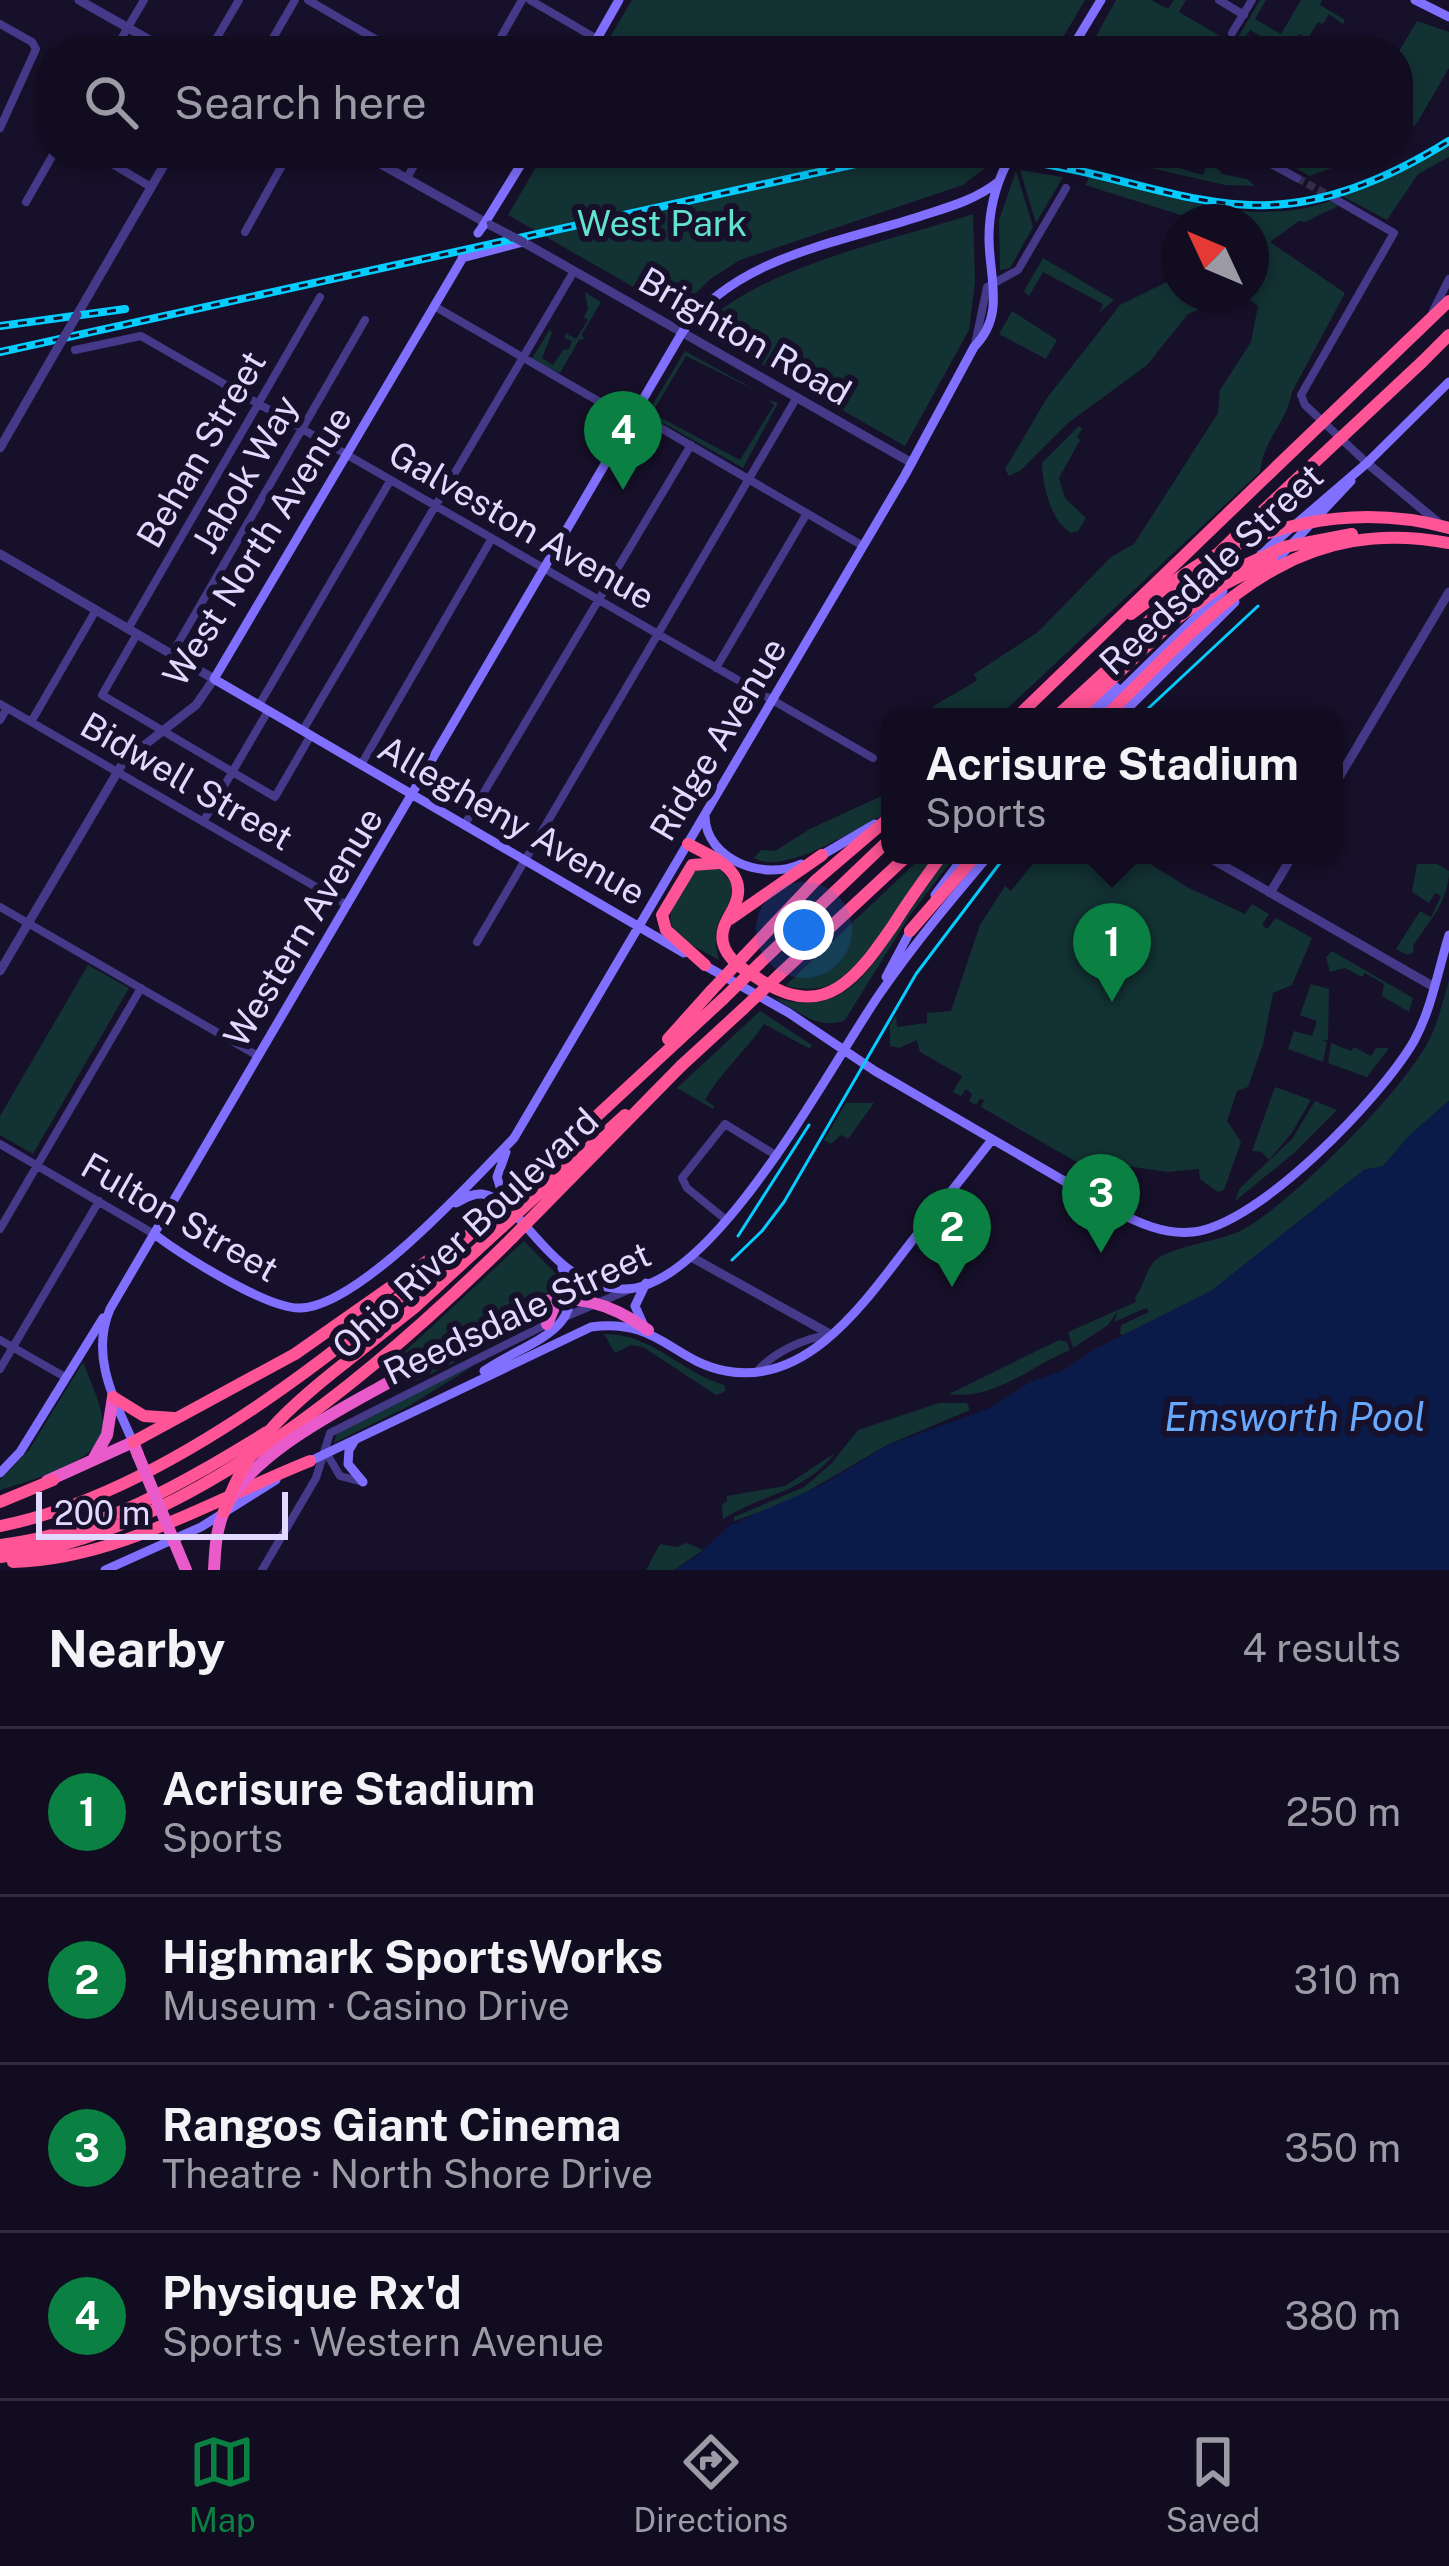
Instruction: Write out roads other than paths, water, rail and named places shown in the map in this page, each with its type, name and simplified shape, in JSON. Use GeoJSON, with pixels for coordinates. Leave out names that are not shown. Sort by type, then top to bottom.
{"type":"FeatureCollection","features":[{"type":"Feature","properties":{"kind":"highway"},"geometry":{"type":"LineString","coordinates":[[1026,708],[1449,301]]}},
{"type":"Feature","properties":{"kind":"highway"},"geometry":{"type":"LineString","coordinates":[[1120,657],[1153,616],[1449,335]]}},
{"type":"Feature","properties":{"kind":"highway"},"geometry":{"type":"LineString","coordinates":[[1062,674],[1173,582],[1223,550],[1297,524],[1369,517],[1407,519],[1449,529]]}},
{"type":"Feature","properties":{"kind":"highway"},"geometry":{"type":"LineString","coordinates":[[1066,708],[1217,578],[1284,548],[1329,537],[1407,532],[1449,542]]}},
{"type":"Feature","properties":{"kind":"highway"},"geometry":{"type":"LineString","coordinates":[[1114,708],[1244,585],[1280,564],[1361,539],[1449,542]]}},
{"type":"Feature","properties":{"kind":"highway"},"geometry":{"type":"LineString","coordinates":[[1084,708],[1171,623],[1221,586],[1279,557],[1363,539],[1449,542]]}},
{"type":"Feature","properties":{"kind":"highway"},"geometry":{"type":"LineString","coordinates":[[717,995],[744,956],[814,881],[881,824]]}},
{"type":"Feature","properties":{"kind":"highway"},"geometry":{"type":"LineString","coordinates":[[688,844],[734,871],[739,893],[723,930],[724,949],[730,958],[779,992],[808,998],[830,993],[865,965],[936,864]]}},
{"type":"Feature","properties":{"kind":"highway","name":"Ohio River Boulevard"},"geometry":{"type":"LineString","coordinates":[[0,1526],[88,1499],[175,1454],[252,1408],[388,1308],[717,995],[759,964],[881,848]]}},
{"type":"Feature","properties":{"kind":"highway"},"geometry":{"type":"LineString","coordinates":[[723,930],[739,911],[822,855]]}},
{"type":"Feature","properties":{"kind":"highway"},"geometry":{"type":"LineString","coordinates":[[214,1570],[224,1511],[242,1467],[269,1426],[507,1233],[898,864]]}},
{"type":"Feature","properties":{"kind":"highway"},"geometry":{"type":"LineString","coordinates":[[910,931],[968,864]]}},
{"type":"Feature","properties":{"kind":"highway"},"geometry":{"type":"LineString","coordinates":[[705,965],[666,930],[662,915],[692,865],[726,865]]}},
{"type":"Feature","properties":{"kind":"highway"},"geometry":{"type":"LineString","coordinates":[[0,1498],[135,1449],[181,1417],[314,1342],[490,1215]]}},
{"type":"Feature","properties":{"kind":"highway","name":"Ohio River Boulevard"},"geometry":{"type":"LineString","coordinates":[[0,1558],[79,1540],[158,1508],[239,1462],[338,1390],[443,1304],[507,1233]]}},
{"type":"Feature","properties":{"kind":"highway"},"geometry":{"type":"LineString","coordinates":[[224,1511],[245,1480],[273,1455],[498,1316],[539,1300],[572,1298],[600,1303],[648,1330]]}},
{"type":"Feature","properties":{"kind":"highway"},"geometry":{"type":"LineString","coordinates":[[539,1300],[553,1310],[547,1324]]}},
{"type":"Feature","properties":{"kind":"highway"},"geometry":{"type":"LineString","coordinates":[[0,1545],[76,1529],[133,1507],[338,1390]]}},
{"type":"Feature","properties":{"kind":"highway"},"geometry":{"type":"LineString","coordinates":[[90,1463],[107,1435],[113,1397],[151,1418],[181,1417]]}},
{"type":"Feature","properties":{"kind":"highway"},"geometry":{"type":"LineString","coordinates":[[135,1449],[186,1570]]}},
{"type":"Feature","properties":{"kind":"highway"},"geometry":{"type":"LineString","coordinates":[[0,1558],[31,1561],[104,1546],[310,1461]]}},
{"type":"Feature","properties":{"kind":"main road"},"geometry":{"type":"LineString","coordinates":[[598,36],[619,0]]}},
{"type":"Feature","properties":{"kind":"main road"},"geometry":{"type":"LineString","coordinates":[[1079,36],[1101,0]]}},
{"type":"Feature","properties":{"kind":"main road"},"geometry":{"type":"LineString","coordinates":[[1414,0],[1449,17]]}},
{"type":"Feature","properties":{"kind":"main road"},"geometry":{"type":"LineString","coordinates":[[484,227],[519,168]]}},
{"type":"Feature","properties":{"kind":"main road","name":"Ridge Avenue"},"geometry":{"type":"LineString","coordinates":[[451,1205],[514,1138],[992,322],[989,238],[1005,168]]}},
{"type":"Feature","properties":{"kind":"main road","name":"Western Avenue"},"geometry":{"type":"LineString","coordinates":[[0,1473],[26,1443],[114,1301],[683,331],[713,297],[748,273],[962,202],[998,182]]}},
{"type":"Feature","properties":{"kind":"main road","name":"West North Avenue"},"geometry":{"type":"LineString","coordinates":[[214,680],[463,256],[525,243]]}},
{"type":"Feature","properties":{"kind":"main road","name":"Reedsdale Street"},"geometry":{"type":"LineString","coordinates":[[1128,708],[1449,382]]}},
{"type":"Feature","properties":{"kind":"main road","name":"Reedsdale Street"},"geometry":{"type":"LineString","coordinates":[[1103,708],[1275,540],[1367,463]]}},
{"type":"Feature","properties":{"kind":"main road"},"geometry":{"type":"LineString","coordinates":[[1087,708],[1162,650]]}},
{"type":"Feature","properties":{"kind":"main road","name":"Allegheny Avenue"},"geometry":{"type":"LineString","coordinates":[[214,680],[640,926],[991,1141],[1136,1222],[1178,1233],[1223,1225],[1271,1195],[1384,1080],[1416,1038],[1449,934]]}},
{"type":"Feature","properties":{"kind":"main road"},"geometry":{"type":"LineString","coordinates":[[705,815],[712,843],[758,870],[787,871],[881,821]]}},
{"type":"Feature","properties":{"kind":"main road","name":"Reedsdale Street"},"geometry":{"type":"LineString","coordinates":[[629,1289],[693,1258],[777,1156],[876,998],[910,931],[958,864]]}},
{"type":"Feature","properties":{"kind":"main road","name":"Reedsdale Street"},"geometry":{"type":"LineString","coordinates":[[876,998],[981,864]]}},
{"type":"Feature","properties":{"kind":"main road"},"geometry":{"type":"LineString","coordinates":[[507,1208],[497,1172],[514,1138]]}},
{"type":"Feature","properties":{"kind":"main road"},"geometry":{"type":"LineString","coordinates":[[646,1283],[635,1306],[648,1330],[709,1365],[724,1371],[756,1372],[795,1359],[867,1298],[991,1141]]}},
{"type":"Feature","properties":{"kind":"main road"},"geometry":{"type":"LineString","coordinates":[[451,1205],[479,1194],[507,1208],[561,1265],[592,1283],[629,1289]]}},
{"type":"Feature","properties":{"kind":"main road","name":"Fulton Street"},"geometry":{"type":"LineString","coordinates":[[154,1234],[262,1299],[289,1308],[308,1308],[344,1293],[451,1205]]}},
{"type":"Feature","properties":{"kind":"main road"},"geometry":{"type":"LineString","coordinates":[[465,1385],[548,1334],[566,1316],[572,1298],[561,1265]]}},
{"type":"Feature","properties":{"kind":"main road","name":"Western Avenue"},"geometry":{"type":"LineString","coordinates":[[114,1301],[101,1343],[113,1397],[135,1449]]}},
{"type":"Feature","properties":{"kind":"main road","name":"Reedsdale Street"},"geometry":{"type":"LineString","coordinates":[[326,1452],[560,1339],[604,1325],[648,1330]]}},
{"type":"Feature","properties":{"kind":"main road"},"geometry":{"type":"LineString","coordinates":[[356,1439],[348,1464],[363,1482]]}},
{"type":"Feature","properties":{"kind":"main road"},"geometry":{"type":"LineString","coordinates":[[105,1570],[201,1527],[326,1452]]}},
{"type":"Feature","properties":{"kind":"street"},"geometry":{"type":"LineString","coordinates":[[80,0],[143,36]]}},
{"type":"Feature","properties":{"kind":"street"},"geometry":{"type":"LineString","coordinates":[[123,36],[144,0]]}},
{"type":"Feature","properties":{"kind":"street"},"geometry":{"type":"LineString","coordinates":[[218,36],[239,0]]}},
{"type":"Feature","properties":{"kind":"street"},"geometry":{"type":"LineString","coordinates":[[274,36],[295,0]]}},
{"type":"Feature","properties":{"kind":"street"},"geometry":{"type":"LineString","coordinates":[[308,0],[370,36]]}},
{"type":"Feature","properties":{"kind":"street"},"geometry":{"type":"LineString","coordinates":[[503,36],[526,0],[593,36]]}},
{"type":"Feature","properties":{"kind":"street"},"geometry":{"type":"LineString","coordinates":[[1219,0],[1244,15]]}},
{"type":"Feature","properties":{"kind":"street"},"geometry":{"type":"LineString","coordinates":[[1232,34],[1252,0]]}},
{"type":"Feature","properties":{"kind":"street"},"geometry":{"type":"LineString","coordinates":[[0,24],[36,46],[0,128]]}},
{"type":"Feature","properties":{"kind":"street"},"geometry":{"type":"LineString","coordinates":[[0,100],[10,105]]}},
{"type":"Feature","properties":{"kind":"street"},"geometry":{"type":"LineString","coordinates":[[26,202],[45,168]]}},
{"type":"Feature","properties":{"kind":"street"},"geometry":{"type":"LineString","coordinates":[[119,168],[151,187]]}},
{"type":"Feature","properties":{"kind":"street"},"geometry":{"type":"LineString","coordinates":[[0,448],[162,168]]}},
{"type":"Feature","properties":{"kind":"street"},"geometry":{"type":"LineString","coordinates":[[244,232],[280,168]]}},
{"type":"Feature","properties":{"kind":"street","name":"Brighton Road"},"geometry":{"type":"LineString","coordinates":[[389,168],[484,227],[525,243],[912,464]]}},
{"type":"Feature","properties":{"kind":"street"},"geometry":{"type":"LineString","coordinates":[[407,178],[413,168]]}},
{"type":"Feature","properties":{"kind":"street"},"geometry":{"type":"LineString","coordinates":[[1279,168],[1297,178]]}},
{"type":"Feature","properties":{"kind":"street"},"geometry":{"type":"LineString","coordinates":[[994,282],[1018,270],[1066,188]]}},
{"type":"Feature","properties":{"kind":"street"},"geometry":{"type":"LineString","coordinates":[[1335,199],[1394,233],[1304,387],[1302,399],[1367,463],[1449,529]]}},
{"type":"Feature","properties":{"kind":"street"},"geometry":{"type":"LineString","coordinates":[[160,730],[275,797],[307,732],[574,271]]}},
{"type":"Feature","properties":{"kind":"street"},"geometry":{"type":"LineString","coordinates":[[1415,344],[1449,279]]}},
{"type":"Feature","properties":{"kind":"street","name":"Behan Street"},"geometry":{"type":"LineString","coordinates":[[160,730],[102,695],[320,297]]}},
{"type":"Feature","properties":{"kind":"street"},"geometry":{"type":"LineString","coordinates":[[434,306],[522,358],[691,445],[863,546]]}},
{"type":"Feature","properties":{"kind":"street","name":"Jabok Way"},"geometry":{"type":"LineString","coordinates":[[172,654],[365,320]]}},
{"type":"Feature","properties":{"kind":"street","name":"Galveston Avenue"},"geometry":{"type":"LineString","coordinates":[[75,350],[141,336],[873,758]]}},
{"type":"Feature","properties":{"kind":"street"},"geometry":{"type":"LineString","coordinates":[[477,942],[797,397]]}},
{"type":"Feature","properties":{"kind":"street"},"geometry":{"type":"LineString","coordinates":[[465,824],[691,445]]}},
{"type":"Feature","properties":{"kind":"street"},"geometry":{"type":"LineString","coordinates":[[203,822],[390,481]]}},
{"type":"Feature","properties":{"kind":"street"},"geometry":{"type":"LineString","coordinates":[[716,668],[807,513]]}},
{"type":"Feature","properties":{"kind":"street"},"geometry":{"type":"LineString","coordinates":[[362,763],[492,538]]}},
{"type":"Feature","properties":{"kind":"street","name":"Allegheny Avenue"},"geometry":{"type":"LineString","coordinates":[[0,554],[214,680]]}},
{"type":"Feature","properties":{"kind":"street"},"geometry":{"type":"LineString","coordinates":[[1343,771],[1449,592]]}},
{"type":"Feature","properties":{"kind":"street"},"geometry":{"type":"LineString","coordinates":[[32,722],[96,610]]}},
{"type":"Feature","properties":{"kind":"street","name":"West North Avenue"},"geometry":{"type":"LineString","coordinates":[[0,971],[117,772],[134,750],[196,705],[214,680]]}},
{"type":"Feature","properties":{"kind":"street"},"geometry":{"type":"LineString","coordinates":[[0,720],[3,706]]}},
{"type":"Feature","properties":{"kind":"street","name":"Bidwell Street"},"geometry":{"type":"LineString","coordinates":[[3,706],[347,905]]}},
{"type":"Feature","properties":{"kind":"street"},"geometry":{"type":"LineString","coordinates":[[1220,864],[1434,987]]}},
{"type":"Feature","properties":{"kind":"street"},"geometry":{"type":"LineString","coordinates":[[1270,893],[1288,864]]}},
{"type":"Feature","properties":{"kind":"street"},"geometry":{"type":"LineString","coordinates":[[0,907],[258,1056]]}},
{"type":"Feature","properties":{"kind":"street"},"geometry":{"type":"LineString","coordinates":[[0,1229],[141,988]]}},
{"type":"Feature","properties":{"kind":"street"},"geometry":{"type":"LineString","coordinates":[[725,1219],[686,1188],[682,1178],[725,1124],[777,1156]]}},
{"type":"Feature","properties":{"kind":"street","name":"Fulton Street"},"geometry":{"type":"LineString","coordinates":[[0,1144],[154,1234]]}},
{"type":"Feature","properties":{"kind":"street"},"geometry":{"type":"LineString","coordinates":[[0,1369],[99,1201]]}},
{"type":"Feature","properties":{"kind":"street"},"geometry":{"type":"LineString","coordinates":[[693,1258],[830,1334]]}},
{"type":"Feature","properties":{"kind":"street","name":"Reedsdale Street"},"geometry":{"type":"LineString","coordinates":[[326,1452],[327,1437],[334,1429],[629,1289]]}},
{"type":"Feature","properties":{"kind":"street"},"geometry":{"type":"LineString","coordinates":[[0,1340],[64,1377]]}},
{"type":"Feature","properties":{"kind":"street"},"geometry":{"type":"LineString","coordinates":[[326,1452],[340,1476],[363,1482]]}},
{"type":"Feature","properties":{"kind":"street"},"geometry":{"type":"LineString","coordinates":[[262,1570],[313,1484],[326,1452]]}},
{"type":"Feature","properties":{"kind":"water","name":"Emsworth Pool"},"geometry":{"type":"Polygon","coordinates":[[[1449,1101],[1449,1570],[674,1570],[730,1525],[822,1485],[888,1445],[990,1408],[1032,1381],[1064,1370],[1097,1348],[1211,1291],[1364,1170],[1383,1166],[1449,1101]]]}},
{"type":"Feature","properties":{"kind":"tunnel"},"geometry":{"type":"LineString","coordinates":[[1297,178],[1335,199]]}},
{"type":"Feature","properties":{"kind":"tram line"},"geometry":{"type":"LineString","coordinates":[[1149,708],[1258,606]]}},
{"type":"Feature","properties":{"kind":"tram line"},"geometry":{"type":"LineString","coordinates":[[732,1260],[784,1202],[916,974],[999,864]]}},
{"type":"Feature","properties":{"kind":"tram line"},"geometry":{"type":"LineString","coordinates":[[738,1236],[809,1125]]}},
{"type":"Feature","properties":{"kind":"railway"},"geometry":{"type":"LineString","coordinates":[[1413,162],[1449,141]]}},
{"type":"Feature","properties":{"kind":"railway"},"geometry":{"type":"LineString","coordinates":[[0,352],[837,168]]}},
{"type":"Feature","properties":{"kind":"railway"},"geometry":{"type":"LineString","coordinates":[[1064,168],[1244,205],[1317,199],[1401,168]]}},
{"type":"Feature","properties":{"kind":"railway"},"geometry":{"type":"LineString","coordinates":[[0,326],[125,309]]}},
{"type":"Feature","properties":{"kind":"place","name":"Physique Rx'd"},"geometry":{"type":"Point","coordinates":[623,490]}},
{"type":"Feature","properties":{"kind":"place","name":"Acrisure Stadium"},"geometry":{"type":"Point","coordinates":[1112,1002]}},
{"type":"Feature","properties":{"kind":"place","name":"Rangos Giant Cinema"},"geometry":{"type":"Point","coordinates":[1101,1253]}},
{"type":"Feature","properties":{"kind":"place","name":"Highmark SportsWorks"},"geometry":{"type":"Point","coordinates":[952,1287]}},
{"type":"Feature","properties":{"kind":"park label","name":"West Park"},"geometry":{"type":"Point","coordinates":[662,223]}}]}
